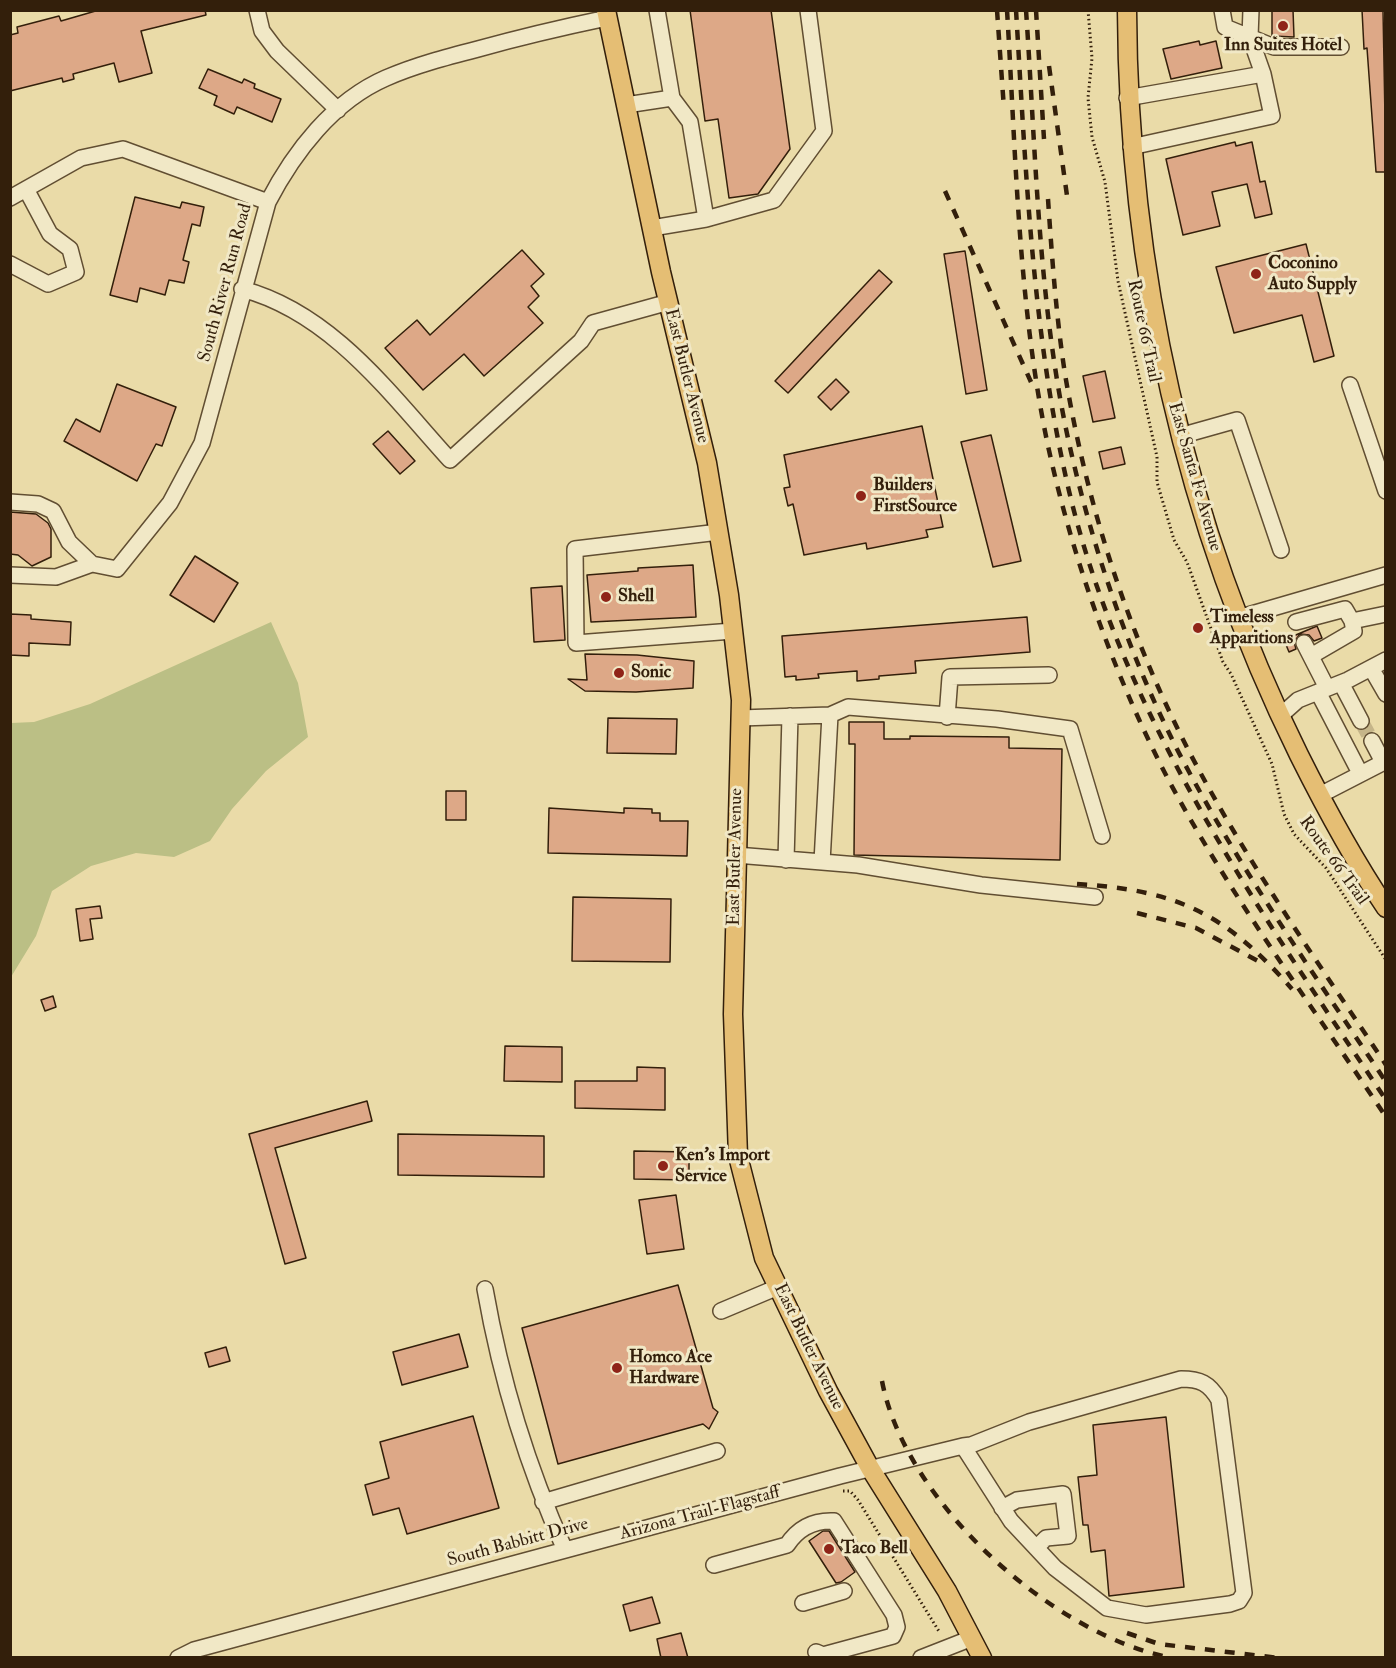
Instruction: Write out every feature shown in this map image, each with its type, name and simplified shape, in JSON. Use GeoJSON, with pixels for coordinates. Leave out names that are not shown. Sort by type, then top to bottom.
{"type":"FeatureCollection","features":[{"type":"Feature","properties":{"kind":"main road","name":"East Santa Fe Avenue"},"geometry":{"type":"LineString","coordinates":[[1127,10],[1127,98],[1146,270],[1180,436],[1205,521],[1239,618],[1280,716],[1320,795],[1386,908]]}},
{"type":"Feature","properties":{"kind":"main road","name":"East Butler Avenue"},"geometry":{"type":"LineString","coordinates":[[606,14],[652,228],[707,463],[734,631],[740,718],[733,1014],[738,1156],[764,1258],[778,1287],[870,1468],[947,1591],[982,1658]]}},
{"type":"Feature","properties":{"kind":"street"},"geometry":{"type":"LineString","coordinates":[[257,10],[262,31],[277,51],[338,110]]}},
{"type":"Feature","properties":{"kind":"street"},"geometry":{"type":"LineString","coordinates":[[657,10],[672,98],[690,122],[706,219]]}},
{"type":"Feature","properties":{"kind":"street"},"geometry":{"type":"LineString","coordinates":[[652,228],[706,219],[774,200],[824,131],[808,10]]}},
{"type":"Feature","properties":{"kind":"street"},"geometry":{"type":"LineString","coordinates":[[1222,10],[1225,27],[1274,48],[1341,47]]}},
{"type":"Feature","properties":{"kind":"street"},"geometry":{"type":"LineString","coordinates":[[1131,147],[1272,116],[1263,74],[1250,37],[1251,10]]}},
{"type":"Feature","properties":{"kind":"street","name":"South River Run Road"},"geometry":{"type":"LineString","coordinates":[[92,564],[117,569],[170,502],[202,443],[268,201],[286,166],[338,110],[384,79],[424,64],[606,14]]}},
{"type":"Feature","properties":{"kind":"street"},"geometry":{"type":"LineString","coordinates":[[1127,98],[1263,74]]}},
{"type":"Feature","properties":{"kind":"street"},"geometry":{"type":"LineString","coordinates":[[626,105],[672,98]]}},
{"type":"Feature","properties":{"kind":"street"},"geometry":{"type":"LineString","coordinates":[[10,198],[81,158],[123,149],[268,201]]}},
{"type":"Feature","properties":{"kind":"street"},"geometry":{"type":"LineString","coordinates":[[10,264],[48,284],[76,272],[70,249],[50,234],[26,189]]}},
{"type":"Feature","properties":{"kind":"street"},"geometry":{"type":"LineString","coordinates":[[242,290],[266,296],[315,321],[366,367],[450,460],[581,341],[593,323],[669,303]]}},
{"type":"Feature","properties":{"kind":"street"},"geometry":{"type":"LineString","coordinates":[[1350,385],[1386,491]]}},
{"type":"Feature","properties":{"kind":"street"},"geometry":{"type":"LineString","coordinates":[[1180,436],[1237,420],[1281,550]]}},
{"type":"Feature","properties":{"kind":"street"},"geometry":{"type":"LineString","coordinates":[[10,502],[38,504],[53,511],[69,542],[92,564],[56,577],[10,575]]}},
{"type":"Feature","properties":{"kind":"street"},"geometry":{"type":"LineString","coordinates":[[719,532],[575,549],[576,643],[734,631]]}},
{"type":"Feature","properties":{"kind":"street"},"geometry":{"type":"LineString","coordinates":[[1239,618],[1386,575]]}},
{"type":"Feature","properties":{"kind":"street"},"geometry":{"type":"LineString","coordinates":[[1288,603],[1303,639],[1329,688],[1360,773]]}},
{"type":"Feature","properties":{"kind":"street"},"geometry":{"type":"LineString","coordinates":[[1345,609],[1352,621],[1354,631],[1303,639],[1345,609]]}},
{"type":"Feature","properties":{"kind":"street"},"geometry":{"type":"LineString","coordinates":[[1352,621],[1386,614]]}},
{"type":"Feature","properties":{"kind":"street"},"geometry":{"type":"LineString","coordinates":[[1280,716],[1298,700],[1329,688],[1386,660]]}},
{"type":"Feature","properties":{"kind":"street"},"geometry":{"type":"LineString","coordinates":[[1371,668],[1386,694]]}},
{"type":"Feature","properties":{"kind":"street"},"geometry":{"type":"LineString","coordinates":[[947,717],[951,677],[1049,675]]}},
{"type":"Feature","properties":{"kind":"street"},"geometry":{"type":"LineString","coordinates":[[1329,688],[1361,721]]}},
{"type":"Feature","properties":{"kind":"street"},"geometry":{"type":"LineString","coordinates":[[740,718],[830,715],[848,707],[947,717],[997,719],[1070,729],[1102,837]]}},
{"type":"Feature","properties":{"kind":"street"},"geometry":{"type":"LineString","coordinates":[[822,862],[830,715]]}},
{"type":"Feature","properties":{"kind":"street"},"geometry":{"type":"LineString","coordinates":[[786,860],[790,716]]}},
{"type":"Feature","properties":{"kind":"street"},"geometry":{"type":"LineString","coordinates":[[1320,795],[1384,762],[1372,741]]}},
{"type":"Feature","properties":{"kind":"street"},"geometry":{"type":"LineString","coordinates":[[736,855],[858,865],[981,885],[1095,897]]}},
{"type":"Feature","properties":{"kind":"street"},"geometry":{"type":"LineString","coordinates":[[721,1311],[778,1287]]}},
{"type":"Feature","properties":{"kind":"street"},"geometry":{"type":"LineString","coordinates":[[485,1289],[506,1393],[543,1502],[565,1550]]}},
{"type":"Feature","properties":{"kind":"street","name":"South Babbitt Drive"},"geometry":{"type":"LineString","coordinates":[[178,1658],[194,1650],[870,1468],[963,1446],[1029,1422],[1181,1379],[1198,1379],[1211,1386],[1219,1400],[1244,1593],[1239,1601],[1146,1615],[1119,1612],[1107,1608],[1086,1593],[1036,1548],[1002,1508],[963,1446]]}},
{"type":"Feature","properties":{"kind":"street"},"geometry":{"type":"LineString","coordinates":[[543,1502],[717,1451]]}},
{"type":"Feature","properties":{"kind":"street"},"geometry":{"type":"LineString","coordinates":[[1002,1508],[1017,1500],[1063,1494],[1068,1536],[1046,1538],[1036,1548]]}},
{"type":"Feature","properties":{"kind":"street"},"geometry":{"type":"LineString","coordinates":[[714,1565],[787,1545],[793,1537],[810,1524],[834,1521],[894,1615],[897,1627],[893,1636],[859,1645],[839,1654],[823,1655],[816,1652]]}},
{"type":"Feature","properties":{"kind":"street"},"geometry":{"type":"LineString","coordinates":[[803,1603],[844,1591]]}},
{"type":"Feature","properties":{"kind":"street"},"geometry":{"type":"LineString","coordinates":[[921,1658],[972,1638]]}},
{"type":"Feature","properties":{"kind":"path","name":"Route 66 Trail"},"geometry":{"type":"LineString","coordinates":[[1088,10],[1092,58],[1088,98],[1092,137],[1108,196],[1120,291],[1157,456],[1157,482],[1174,540],[1187,562],[1223,662],[1272,764],[1284,814],[1294,834],[1330,873],[1386,960]]}},
{"type":"Feature","properties":{"kind":"path"},"geometry":{"type":"LineString","coordinates":[[840,1491],[850,1491],[858,1500],[940,1633]]}},
{"type":"Feature","properties":{"kind":"green space"},"geometry":{"type":"Polygon","coordinates":[[[271,622],[298,683],[308,737],[266,771],[232,809],[210,841],[174,857],[136,853],[91,866],[52,891],[36,936],[11,977],[11,723],[34,722],[90,704],[271,622]]]}},
{"type":"Feature","properties":{"kind":"building"},"geometry":{"type":"Polygon","coordinates":[[[99,10],[205,10],[206,15],[141,31],[152,73],[119,82],[114,63],[73,74],[74,79],[63,82],[62,78],[10,91],[10,35],[18,33],[17,27],[59,16],[61,21],[99,10]]]}},
{"type":"Feature","properties":{"kind":"building"},"geometry":{"type":"Polygon","coordinates":[[[690,10],[771,10],[790,149],[758,194],[729,198],[718,119],[705,121],[690,10]]]}},
{"type":"Feature","properties":{"kind":"building","name":"Inn Suites Hotel"},"geometry":{"type":"Polygon","coordinates":[[[1272,10],[1293,10],[1294,37],[1272,36],[1272,10]]]}},
{"type":"Feature","properties":{"kind":"building"},"geometry":{"type":"Polygon","coordinates":[[[1362,10],[1383,10],[1386,172],[1376,172],[1362,10]]]}},
{"type":"Feature","properties":{"kind":"building"},"geometry":{"type":"Polygon","coordinates":[[[1199,41],[1200,45],[1216,41],[1222,68],[1171,79],[1163,49],[1199,41]]]}},
{"type":"Feature","properties":{"kind":"building"},"geometry":{"type":"Polygon","coordinates":[[[208,69],[242,83],[244,79],[255,84],[254,88],[281,99],[272,122],[237,107],[234,114],[214,105],[217,96],[199,88],[208,69]]]}},
{"type":"Feature","properties":{"kind":"building"},"geometry":{"type":"Polygon","coordinates":[[[1235,142],[1236,146],[1252,142],[1260,182],[1265,181],[1272,214],[1255,218],[1247,184],[1212,192],[1220,226],[1183,235],[1166,159],[1235,142]]]}},
{"type":"Feature","properties":{"kind":"building"},"geometry":{"type":"Polygon","coordinates":[[[135,197],[180,208],[182,202],[204,207],[200,226],[192,224],[183,260],[189,262],[184,283],[169,280],[165,295],[140,288],[137,302],[110,295],[135,197]]]}},
{"type":"Feature","properties":{"kind":"building"},"geometry":{"type":"Polygon","coordinates":[[[1306,244],[1334,356],[1314,362],[1302,315],[1234,333],[1216,267],[1306,244]]]}},
{"type":"Feature","properties":{"kind":"building"},"geometry":{"type":"Polygon","coordinates":[[[522,250],[544,274],[531,286],[539,296],[528,307],[543,323],[484,376],[464,354],[423,390],[385,348],[417,320],[430,335],[522,250]]]}},
{"type":"Feature","properties":{"kind":"building"},"geometry":{"type":"Polygon","coordinates":[[[965,251],[987,390],[966,394],[944,254],[965,251]]]}},
{"type":"Feature","properties":{"kind":"building"},"geometry":{"type":"Polygon","coordinates":[[[879,270],[892,282],[788,393],[775,381],[879,270]]]}},
{"type":"Feature","properties":{"kind":"building"},"geometry":{"type":"Polygon","coordinates":[[[1105,371],[1115,418],[1093,422],[1083,376],[1105,371]]]}},
{"type":"Feature","properties":{"kind":"building"},"geometry":{"type":"Polygon","coordinates":[[[836,379],[849,392],[831,410],[818,397],[836,379]]]}},
{"type":"Feature","properties":{"kind":"building"},"geometry":{"type":"Polygon","coordinates":[[[117,384],[176,407],[162,446],[156,444],[137,481],[64,441],[76,419],[100,432],[117,384]]]}},
{"type":"Feature","properties":{"kind":"building","name":"Builders FirstSource"},"geometry":{"type":"Polygon","coordinates":[[[922,426],[943,527],[926,530],[928,537],[867,549],[866,543],[804,555],[793,504],[788,506],[784,488],[790,487],[784,455],[922,426]]]}},
{"type":"Feature","properties":{"kind":"building"},"geometry":{"type":"Polygon","coordinates":[[[388,431],[415,461],[400,474],[373,444],[388,431]]]}},
{"type":"Feature","properties":{"kind":"building"},"geometry":{"type":"Polygon","coordinates":[[[991,435],[1021,561],[993,567],[961,442],[991,435]]]}},
{"type":"Feature","properties":{"kind":"building"},"geometry":{"type":"Polygon","coordinates":[[[1121,447],[1125,464],[1103,469],[1099,452],[1121,447]]]}},
{"type":"Feature","properties":{"kind":"building"},"geometry":{"type":"Polygon","coordinates":[[[10,512],[36,514],[48,523],[51,529],[51,557],[32,566],[18,555],[10,554],[10,512]]]}},
{"type":"Feature","properties":{"kind":"building"},"geometry":{"type":"Polygon","coordinates":[[[195,556],[238,583],[214,622],[170,595],[195,556]]]}},
{"type":"Feature","properties":{"kind":"building"},"geometry":{"type":"Polygon","coordinates":[[[693,565],[696,617],[591,622],[587,575],[638,571],[638,568],[693,565]]]}},
{"type":"Feature","properties":{"kind":"building"},"geometry":{"type":"Polygon","coordinates":[[[562,586],[565,640],[534,642],[531,588],[562,586]]]}},
{"type":"Feature","properties":{"kind":"building"},"geometry":{"type":"Polygon","coordinates":[[[10,614],[31,615],[31,619],[71,622],[70,645],[29,643],[29,656],[10,655],[10,614]]]}},
{"type":"Feature","properties":{"kind":"building"},"geometry":{"type":"Polygon","coordinates":[[[1027,617],[1030,652],[915,661],[916,673],[879,676],[879,679],[857,681],[857,671],[818,674],[819,678],[796,680],[796,676],[785,677],[782,636],[1027,617]]]}},
{"type":"Feature","properties":{"kind":"building"},"geometry":{"type":"Polygon","coordinates":[[[1317,626],[1322,638],[1314,641],[1309,635],[1300,634],[1294,642],[1296,649],[1289,652],[1284,640],[1317,626]]]}},
{"type":"Feature","properties":{"kind":"building"},"geometry":{"type":"Polygon","coordinates":[[[585,654],[637,655],[694,661],[693,688],[636,692],[585,691],[568,679],[587,680],[585,654]]]}},
{"type":"Feature","properties":{"kind":"building"},"geometry":{"type":"Polygon","coordinates":[[[608,718],[677,719],[676,754],[607,753],[608,718]]]}},
{"type":"Feature","properties":{"kind":"building"},"geometry":{"type":"Polygon","coordinates":[[[849,722],[884,722],[884,739],[910,739],[910,736],[1009,737],[1009,748],[1062,749],[1060,860],[854,855],[855,744],[849,744],[849,722]]]}},
{"type":"Feature","properties":{"kind":"building"},"geometry":{"type":"Polygon","coordinates":[[[446,791],[466,791],[466,820],[446,820],[446,791]]]}},
{"type":"Feature","properties":{"kind":"building"},"geometry":{"type":"Polygon","coordinates":[[[549,808],[624,813],[624,808],[652,809],[652,813],[660,813],[660,821],[688,821],[687,856],[548,853],[549,808]]]}},
{"type":"Feature","properties":{"kind":"building"},"geometry":{"type":"Polygon","coordinates":[[[573,897],[671,899],[670,962],[572,961],[573,897]]]}},
{"type":"Feature","properties":{"kind":"building"},"geometry":{"type":"Polygon","coordinates":[[[100,906],[102,918],[90,919],[93,939],[80,941],[76,909],[100,906]]]}},
{"type":"Feature","properties":{"kind":"building"},"geometry":{"type":"Polygon","coordinates":[[[53,996],[56,1007],[45,1011],[41,1000],[53,996]]]}},
{"type":"Feature","properties":{"kind":"building"},"geometry":{"type":"Polygon","coordinates":[[[505,1046],[562,1047],[562,1082],[504,1081],[505,1046]]]}},
{"type":"Feature","properties":{"kind":"building"},"geometry":{"type":"Polygon","coordinates":[[[637,1067],[665,1068],[665,1110],[575,1108],[575,1081],[637,1081],[637,1067]]]}},
{"type":"Feature","properties":{"kind":"building"},"geometry":{"type":"Polygon","coordinates":[[[367,1101],[372,1121],[275,1148],[306,1258],[285,1264],[249,1134],[367,1101]]]}},
{"type":"Feature","properties":{"kind":"building"},"geometry":{"type":"Polygon","coordinates":[[[398,1134],[544,1136],[544,1177],[398,1175],[398,1134]]]}},
{"type":"Feature","properties":{"kind":"building","name":"Ken's Import Service"},"geometry":{"type":"Polygon","coordinates":[[[634,1151],[689,1152],[689,1180],[634,1179],[634,1151]]]}},
{"type":"Feature","properties":{"kind":"building"},"geometry":{"type":"Polygon","coordinates":[[[676,1195],[684,1249],[647,1254],[639,1200],[676,1195]]]}},
{"type":"Feature","properties":{"kind":"building","name":"Homco Ace Hardware"},"geometry":{"type":"Polygon","coordinates":[[[678,1285],[713,1408],[718,1412],[709,1429],[703,1424],[558,1464],[522,1328],[678,1285]]]}},
{"type":"Feature","properties":{"kind":"building"},"geometry":{"type":"Polygon","coordinates":[[[459,1334],[468,1367],[402,1385],[393,1352],[459,1334]]]}},
{"type":"Feature","properties":{"kind":"building"},"geometry":{"type":"Polygon","coordinates":[[[226,1347],[230,1361],[209,1367],[205,1353],[226,1347]]]}},
{"type":"Feature","properties":{"kind":"building"},"geometry":{"type":"Polygon","coordinates":[[[473,1416],[499,1508],[407,1534],[399,1508],[373,1515],[365,1485],[389,1478],[380,1442],[473,1416]]]}},
{"type":"Feature","properties":{"kind":"building"},"geometry":{"type":"Polygon","coordinates":[[[1166,1417],[1184,1587],[1109,1596],[1105,1550],[1091,1552],[1088,1525],[1083,1525],[1078,1477],[1097,1475],[1093,1425],[1166,1417]]]}},
{"type":"Feature","properties":{"kind":"building","name":"Taco Bell"},"geometry":{"type":"Polygon","coordinates":[[[823,1531],[829,1531],[855,1572],[841,1582],[836,1583],[809,1541],[823,1531]]]}},
{"type":"Feature","properties":{"kind":"building"},"geometry":{"type":"Polygon","coordinates":[[[652,1597],[660,1623],[630,1631],[623,1605],[652,1597]]]}},
{"type":"Feature","properties":{"kind":"building"},"geometry":{"type":"Polygon","coordinates":[[[681,1633],[688,1658],[661,1658],[657,1639],[681,1633]]]}},
{"type":"Feature","properties":{"kind":"tunnel"},"geometry":{"type":"LineString","coordinates":[[1361,721],[1372,741]]}},
{"type":"Feature","properties":{"kind":"railway"},"geometry":{"type":"LineString","coordinates":[[997,10],[1004,109]]}},
{"type":"Feature","properties":{"kind":"railway"},"geometry":{"type":"LineString","coordinates":[[1007,10],[1024,284],[1038,392],[1058,489],[1097,616],[1148,740],[1192,823],[1245,909],[1386,1117]]}},
{"type":"Feature","properties":{"kind":"railway"},"geometry":{"type":"LineString","coordinates":[[1016,10],[1032,252],[1047,372],[1069,491],[1093,574],[1123,655],[1159,733],[1200,809],[1290,956],[1386,1100]]}},
{"type":"Feature","properties":{"kind":"railway"},"geometry":{"type":"LineString","coordinates":[[1026,10],[1044,282],[1059,390],[1069,443],[1089,523],[1114,601],[1161,716],[1202,796],[1278,920],[1386,1082]]}},
{"type":"Feature","properties":{"kind":"railway"},"geometry":{"type":"LineString","coordinates":[[1036,10],[1044,139]]}},
{"type":"Feature","properties":{"kind":"railway"},"geometry":{"type":"LineString","coordinates":[[1049,66],[1068,203]]}},
{"type":"Feature","properties":{"kind":"railway"},"geometry":{"type":"LineString","coordinates":[[945,191],[1031,382]]}},
{"type":"Feature","properties":{"kind":"railway"},"geometry":{"type":"LineString","coordinates":[[1048,199],[1059,330],[1075,426],[1100,528],[1134,628],[1176,725],[1221,810],[1290,920],[1386,1065]]}},
{"type":"Feature","properties":{"kind":"railway"},"geometry":{"type":"LineString","coordinates":[[1077,884],[1143,892],[1197,910],[1244,941],[1292,989]]}},
{"type":"Feature","properties":{"kind":"railway"},"geometry":{"type":"LineString","coordinates":[[1137,913],[1196,928],[1260,962]]}},
{"type":"Feature","properties":{"kind":"railway"},"geometry":{"type":"LineString","coordinates":[[882,1381],[896,1427],[920,1472],[952,1516],[991,1556],[1034,1592],[1079,1622],[1126,1644],[1172,1658]]}},
{"type":"Feature","properties":{"kind":"railway"},"geometry":{"type":"LineString","coordinates":[[1127,1633],[1159,1644],[1279,1658]]}},
{"type":"Feature","properties":{"kind":"place","name":"Inn Suites Hotel"},"geometry":{"type":"Point","coordinates":[1283,26]}},
{"type":"Feature","properties":{"kind":"place","name":"Coconino Auto Supply"},"geometry":{"type":"Point","coordinates":[1256,274]}},
{"type":"Feature","properties":{"kind":"place","name":"Builders FirstSource"},"geometry":{"type":"Point","coordinates":[861,496]}},
{"type":"Feature","properties":{"kind":"place","name":"Shell"},"geometry":{"type":"Point","coordinates":[606,597]}},
{"type":"Feature","properties":{"kind":"place","name":"Timeless Apparitions"},"geometry":{"type":"Point","coordinates":[1198,628]}},
{"type":"Feature","properties":{"kind":"place","name":"Sonic"},"geometry":{"type":"Point","coordinates":[619,673]}},
{"type":"Feature","properties":{"kind":"place","name":"Ken's Import Service"},"geometry":{"type":"Point","coordinates":[663,1166]}},
{"type":"Feature","properties":{"kind":"place","name":"Homco Ace Hardware"},"geometry":{"type":"Point","coordinates":[617,1368]}},
{"type":"Feature","properties":{"kind":"place","name":"Taco Bell"},"geometry":{"type":"Point","coordinates":[829,1549]}}]}
